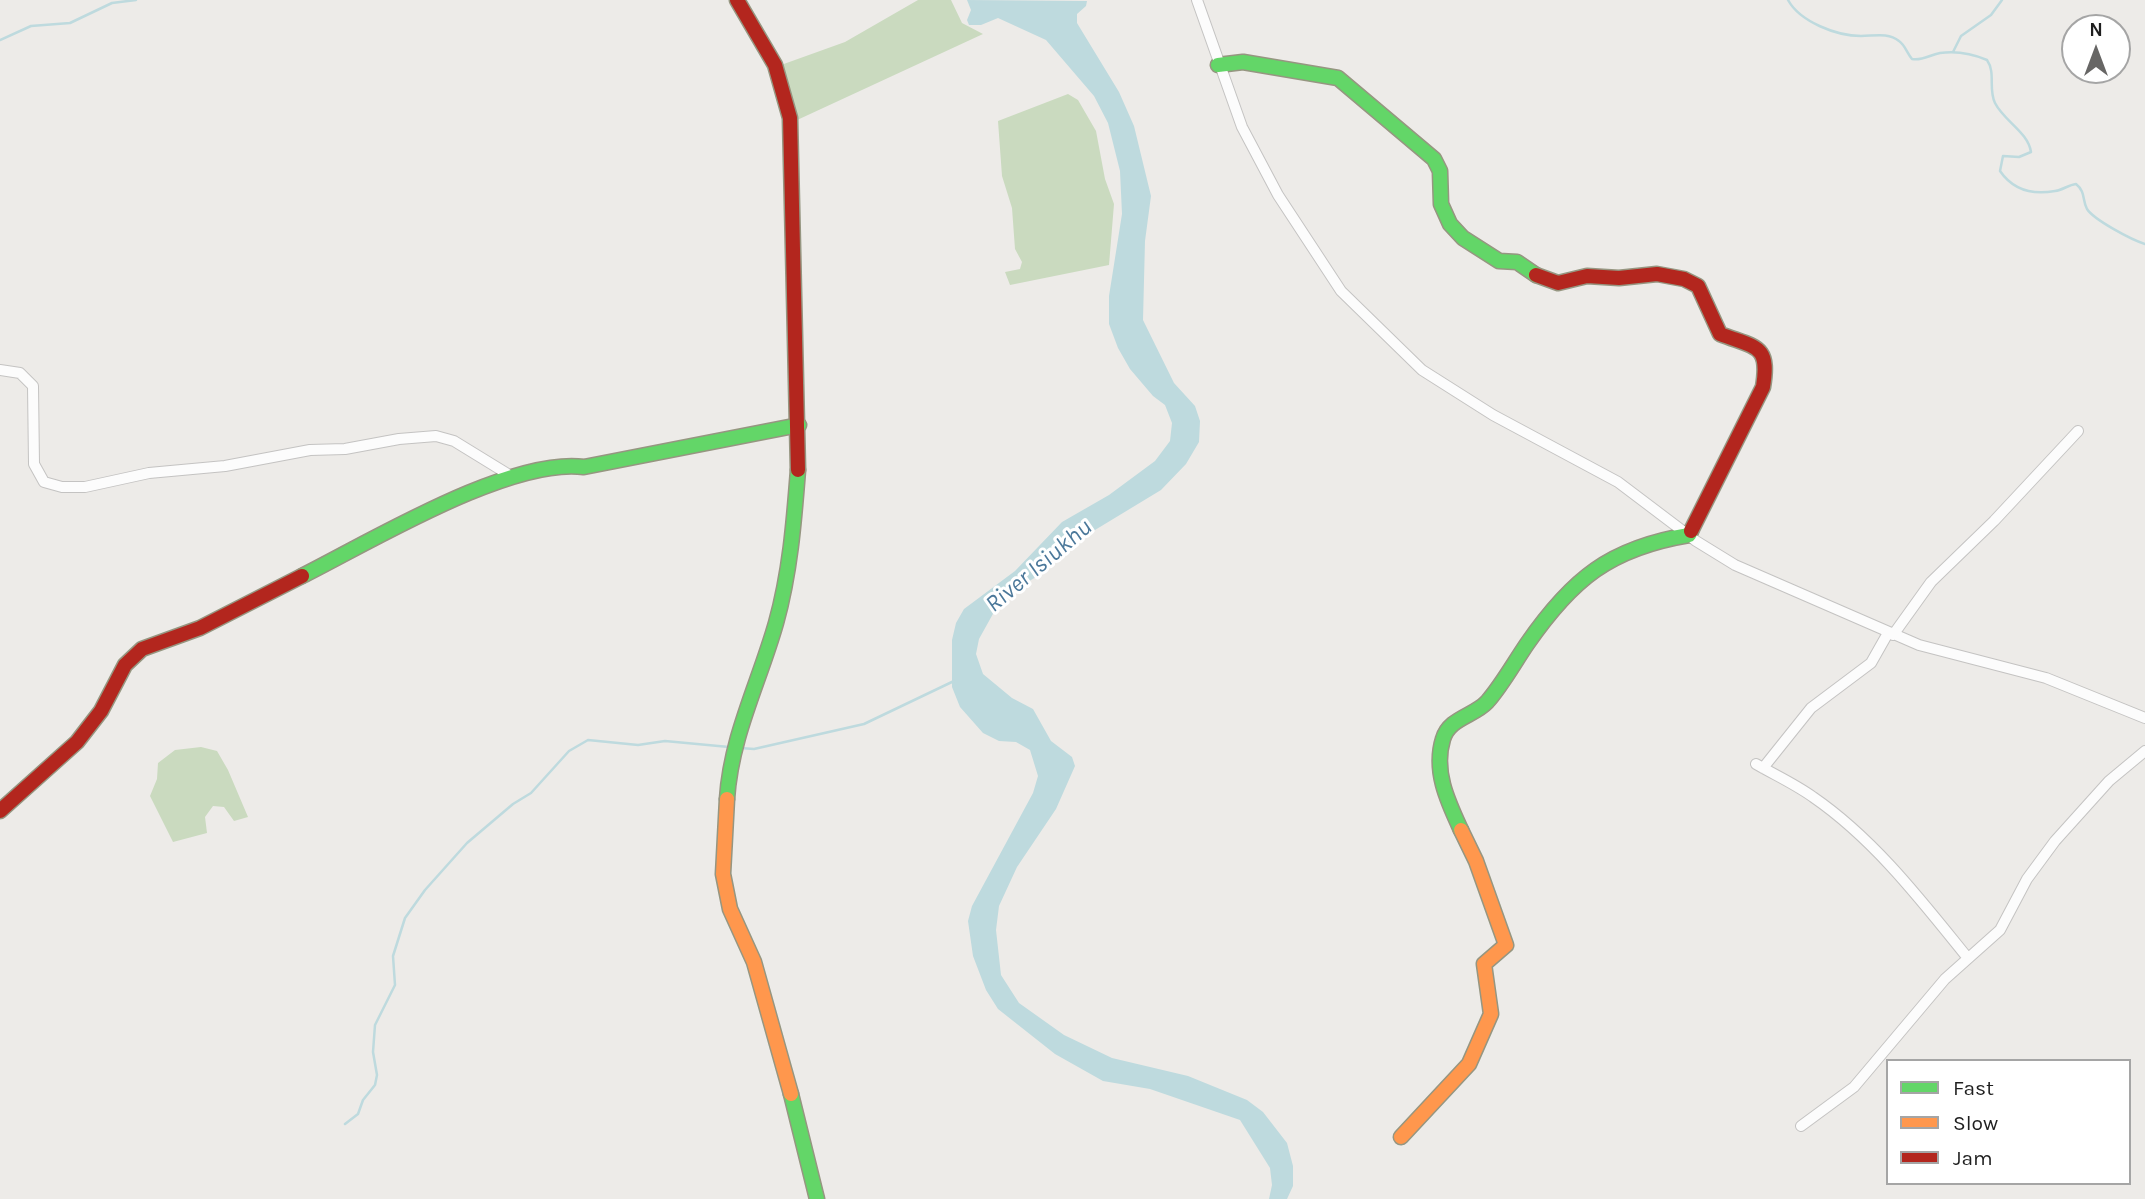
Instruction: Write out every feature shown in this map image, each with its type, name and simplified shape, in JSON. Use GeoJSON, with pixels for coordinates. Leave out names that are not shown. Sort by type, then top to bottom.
{"type":"FeatureCollection","features":[{"type":"Feature","properties":{"kind":"street"},"geometry":{"type":"LineString","coordinates":[[737,0],[775,65],[790,118],[799,425],[798,493],[792,554],[776,624],[735,741],[723,874],[730,909],[754,962],[783,1062],[817,1199]]}},
{"type":"Feature","properties":{"kind":"street"},"geometry":{"type":"LineString","coordinates":[[1196,0],[1242,127],[1278,195],[1341,290],[1422,370],[1493,415],[1618,482],[1689,535],[1735,565],[1919,645],[2063,684],[2145,718]]}},
{"type":"Feature","properties":{"kind":"street"},"geometry":{"type":"LineString","coordinates":[[1218,65],[1243,62],[1270,65],[1313,71],[1344,82],[1434,159],[1440,172],[1441,204],[1450,224],[1463,238],[1499,261],[1517,262],[1541,279],[1558,283],[1587,276],[1619,278],[1657,274],[1684,279],[1698,286],[1720,334],[1760,350],[1767,362],[1767,371],[1758,398],[1689,535]]}},
{"type":"Feature","properties":{"kind":"street"},"geometry":{"type":"LineString","coordinates":[[0,370],[20,373],[33,386],[34,464],[44,482],[62,487],[85,487],[149,473],[225,466],[310,450],[345,449],[399,439],[436,436],[454,441],[511,475]]}},
{"type":"Feature","properties":{"kind":"street"},"geometry":{"type":"LineString","coordinates":[[0,811],[77,742],[100,710],[125,665],[142,649],[200,628],[379,536],[511,475],[561,464],[584,467],[799,425]]}},
{"type":"Feature","properties":{"kind":"street"},"geometry":{"type":"LineString","coordinates":[[1968,957],[1914,892],[1854,830],[1814,797],[1760,766],[1811,708],[1871,663],[1931,582],[1994,521],[2078,431]]}},
{"type":"Feature","properties":{"kind":"street"},"geometry":{"type":"LineString","coordinates":[[1401,1137],[1469,1064],[1491,1014],[1484,964],[1506,945],[1476,861],[1447,800],[1439,769],[1443,737],[1454,722],[1486,703],[1540,625],[1586,575],[1615,555],[1651,541],[1689,535]]}},
{"type":"Feature","properties":{"kind":"street"},"geometry":{"type":"LineString","coordinates":[[1801,1126],[1854,1087],[1945,979],[2000,930],[2027,878],[2054,841],[2109,782],[2145,751]]}},
{"type":"Feature","properties":{"kind":"green space"},"geometry":{"type":"Polygon","coordinates":[[[918,0],[951,0],[962,23],[983,34],[795,121],[781,65],[845,42],[918,0]]]}},
{"type":"Feature","properties":{"kind":"green space"},"geometry":{"type":"Polygon","coordinates":[[[1068,94],[1078,100],[1096,131],[1105,179],[1114,204],[1109,265],[1010,285],[1005,272],[1020,269],[1022,262],[1015,249],[1012,208],[1002,176],[998,121],[1068,94]]]}},
{"type":"Feature","properties":{"kind":"green space"},"geometry":{"type":"Polygon","coordinates":[[[201,747],[217,751],[248,817],[234,821],[224,807],[213,806],[205,817],[207,833],[173,842],[150,796],[157,779],[158,763],[175,750],[201,747]]]}},
{"type":"Feature","properties":{"kind":"water","name":"River Isiukhu"},"geometry":{"type":"Polygon","coordinates":[[[967,0],[1087,1],[1086,6],[1077,14],[1077,23],[1119,92],[1134,126],[1151,196],[1145,241],[1143,320],[1174,383],[1195,406],[1200,421],[1199,442],[1186,464],[1161,490],[1062,550],[1036,577],[1021,586],[994,612],[979,639],[976,654],[983,674],[1012,698],[1033,709],[1051,741],[1072,757],[1075,766],[1056,809],[1017,867],[999,906],[996,930],[1001,975],[1019,1003],[1064,1035],[1112,1058],[1188,1076],[1247,1100],[1263,1112],[1287,1143],[1293,1166],[1293,1186],[1287,1199],[1269,1199],[1272,1185],[1270,1168],[1240,1120],[1150,1089],[1103,1081],[1055,1054],[998,1009],[986,990],[973,956],[968,921],[972,906],[1033,793],[1038,776],[1030,750],[1016,742],[999,741],[983,733],[960,707],[952,687],[952,640],[956,623],[964,609],[1015,571],[1062,522],[1109,495],[1155,461],[1170,441],[1172,423],[1165,405],[1153,396],[1130,369],[1109,324],[1109,296],[1122,214],[1120,171],[1108,123],[1094,96],[1046,40],[998,18],[981,25],[969,25],[967,20],[971,10],[967,0]]]}},
{"type":"Feature","properties":{"kind":"waterway"},"geometry":{"type":"LineString","coordinates":[[0,40],[31,26],[70,23],[112,3],[136,0]]}},
{"type":"Feature","properties":{"kind":"waterway"},"geometry":{"type":"LineString","coordinates":[[1788,0],[1801,15],[1831,30],[1851,35],[1895,38],[1912,59],[1952,52],[1987,60],[1991,70],[1995,103],[2021,132],[2031,152],[2019,157],[2003,156],[2000,171],[2005,177],[2017,187],[2039,192],[2076,184],[2081,190],[2087,209],[2097,219],[2145,244]]}},
{"type":"Feature","properties":{"kind":"waterway"},"geometry":{"type":"LineString","coordinates":[[1953,52],[1961,36],[1991,15],[2002,0]]}},
{"type":"Feature","properties":{"kind":"waterway"},"geometry":{"type":"LineString","coordinates":[[740,748],[754,749],[864,724],[954,681]]}},
{"type":"Feature","properties":{"kind":"waterway"},"geometry":{"type":"LineString","coordinates":[[345,1124],[358,1114],[363,1100],[375,1085],[375,1025],[395,985],[393,956],[405,918],[425,890],[467,843],[513,804],[531,793],[569,751],[588,740],[638,745],[665,741],[729,747]]}},
{"type":"Feature","properties":{"kind":"traffic: fast"},"geometry":{"type":"LineString","coordinates":[[1218,65],[1243,62],[1338,78],[1434,159],[1440,171],[1441,204],[1450,224],[1463,238],[1499,261],[1517,262],[1536,275]]}},
{"type":"Feature","properties":{"kind":"traffic: fast"},"geometry":{"type":"LineString","coordinates":[[302,576],[441,505],[518,475],[553,467],[584,467],[799,425]]}},
{"type":"Feature","properties":{"kind":"traffic: fast"},"geometry":{"type":"LineString","coordinates":[[727,799],[740,731],[781,604],[791,547],[798,470]]}},
{"type":"Feature","properties":{"kind":"traffic: fast"},"geometry":{"type":"LineString","coordinates":[[1461,830],[1443,786],[1441,774],[1440,751],[1446,732],[1456,722],[1487,702],[1544,621],[1577,584],[1615,558],[1637,548],[1689,535],[1691,531]]}},
{"type":"Feature","properties":{"kind":"traffic: fast"},"geometry":{"type":"LineString","coordinates":[[791,1094],[817,1199]]}},
{"type":"Feature","properties":{"kind":"traffic: slow"},"geometry":{"type":"LineString","coordinates":[[727,799],[723,874],[730,909],[754,962],[791,1094]]}},
{"type":"Feature","properties":{"kind":"traffic: slow"},"geometry":{"type":"LineString","coordinates":[[1401,1137],[1469,1064],[1491,1014],[1484,964],[1506,945],[1476,861],[1461,830]]}},
{"type":"Feature","properties":{"kind":"traffic: jam"},"geometry":{"type":"LineString","coordinates":[[737,0],[775,65],[790,118],[798,470]]}},
{"type":"Feature","properties":{"kind":"traffic: jam"},"geometry":{"type":"LineString","coordinates":[[1536,275],[1558,283],[1587,276],[1619,278],[1657,274],[1684,279],[1698,286],[1720,334],[1751,346],[1762,355],[1765,373],[1763,387],[1691,531]]}},
{"type":"Feature","properties":{"kind":"traffic: jam"},"geometry":{"type":"LineString","coordinates":[[0,811],[77,742],[101,711],[125,665],[142,649],[200,628],[302,576]]}}]}
